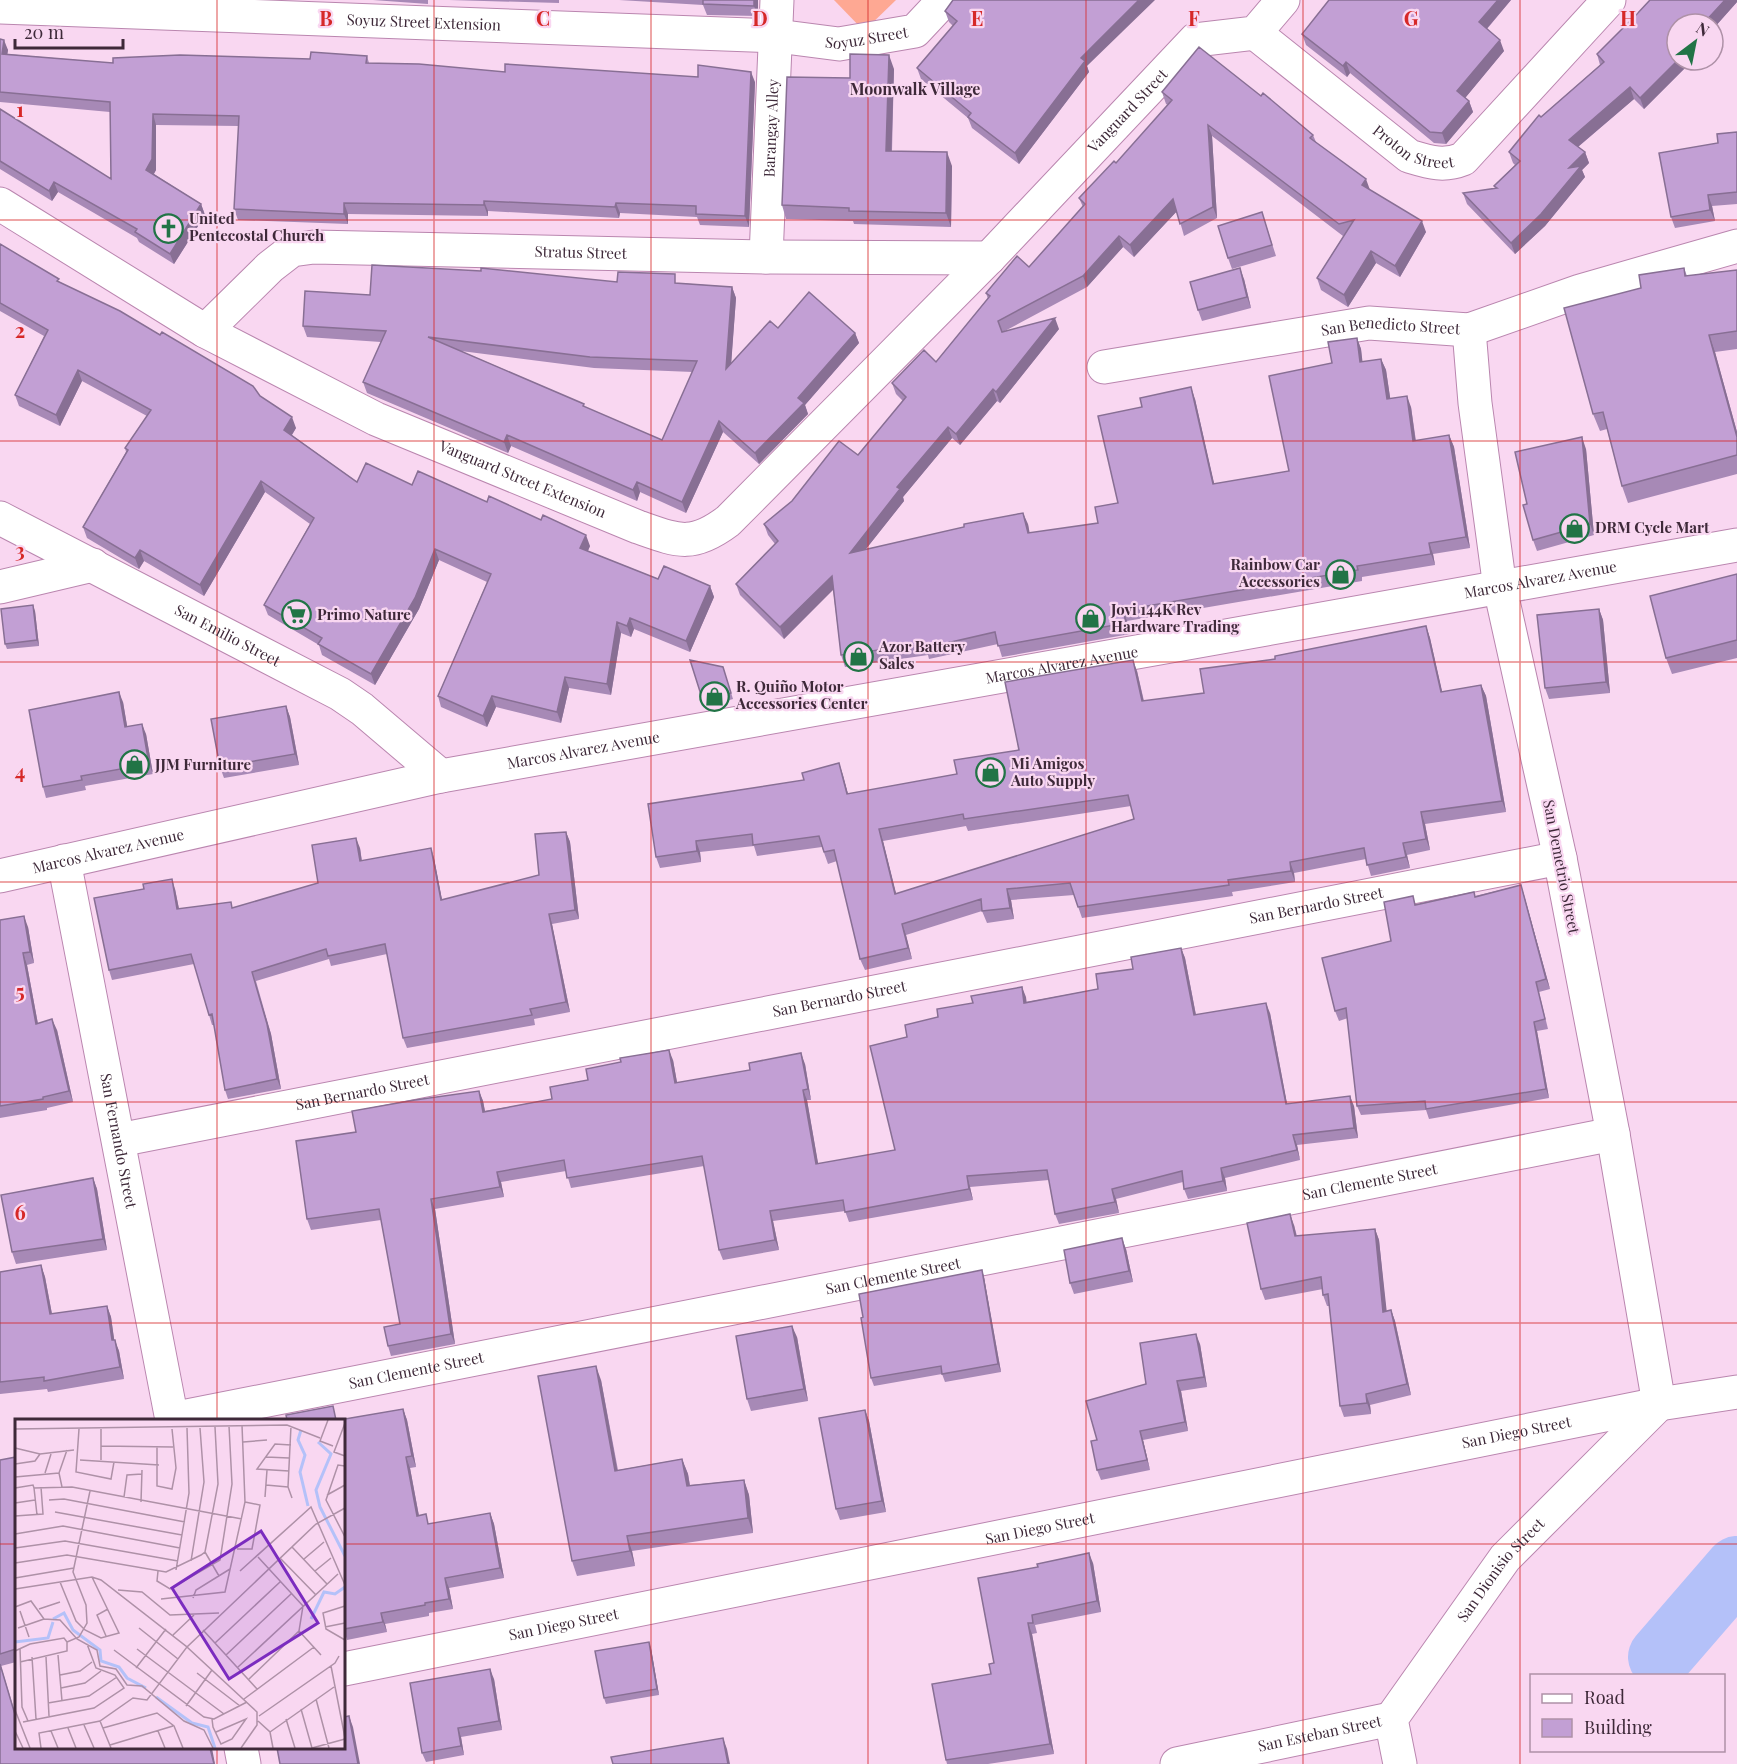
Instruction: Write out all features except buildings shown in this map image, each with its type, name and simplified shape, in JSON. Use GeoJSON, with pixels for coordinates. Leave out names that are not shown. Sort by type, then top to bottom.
{"type":"FeatureCollection","features":[{"type":"Feature","properties":{"kind":"street","name":"Barangay Alley"},"geometry":{"type":"LineString","coordinates":[[766,258],[777,0]]}},
{"type":"Feature","properties":{"kind":"street","name":"Soyuz Street"},"geometry":{"type":"LineString","coordinates":[[777,36],[839,44],[915,31],[944,0]]}},
{"type":"Feature","properties":{"kind":"street"},"geometry":{"type":"LineString","coordinates":[[1255,33],[1284,0]]}},
{"type":"Feature","properties":{"kind":"street","name":"Proton Street"},"geometry":{"type":"LineString","coordinates":[[1255,33],[1409,156],[1432,163],[1449,164],[1462,159],[1609,0]]}},
{"type":"Feature","properties":{"kind":"street","name":"Soyuz Street Extension"},"geometry":{"type":"LineString","coordinates":[[0,7],[777,36]]}},
{"type":"Feature","properties":{"kind":"street","name":"Vanguard Street"},"geometry":{"type":"LineString","coordinates":[[988,258],[1195,40],[1255,33]]}},
{"type":"Feature","properties":{"kind":"street","name":"Vanguard Street Extension"},"geometry":{"type":"LineString","coordinates":[[0,204],[204,332],[376,419],[638,527],[665,537],[690,541],[708,536],[728,521],[988,258]]}},
{"type":"Feature","properties":{"kind":"street","name":"Stratus Street"},"geometry":{"type":"LineString","coordinates":[[204,332],[270,267],[292,250],[314,246],[766,258],[988,258]]}},
{"type":"Feature","properties":{"kind":"street","name":"San Benedicto Street"},"geometry":{"type":"LineString","coordinates":[[1104,367],[1369,323],[1469,330],[1580,291],[1737,246]]}},
{"type":"Feature","properties":{"kind":"street","name":"San Demetrio Street"},"geometry":{"type":"LineString","coordinates":[[1469,330],[1474,403],[1500,588],[1560,858],[1613,1134],[1659,1404]]}},
{"type":"Feature","properties":{"kind":"street","name":"San Emilio Street"},"geometry":{"type":"LineString","coordinates":[[0,518],[339,694],[363,710],[441,776]]}},
{"type":"Feature","properties":{"kind":"street","name":"Marcos Alvarez Avenue"},"geometry":{"type":"LineString","coordinates":[[0,876],[441,776],[1737,545]]}},
{"type":"Feature","properties":{"kind":"street"},"geometry":{"type":"LineString","coordinates":[[0,587],[93,565]]}},
{"type":"Feature","properties":{"kind":"street","name":"San Bernardo Street"},"geometry":{"type":"LineString","coordinates":[[119,1140],[1560,858]]}},
{"type":"Feature","properties":{"kind":"street","name":"San Fernando Street"},"geometry":{"type":"LineString","coordinates":[[64,861],[172,1419]]}},
{"type":"Feature","properties":{"kind":"street","name":"San Clemente Street"},"geometry":{"type":"LineString","coordinates":[[177,1419],[1613,1134]]}},
{"type":"Feature","properties":{"kind":"street","name":"San Diego Street"},"geometry":{"type":"LineString","coordinates":[[345,1669],[1659,1404],[1737,1392]]}},
{"type":"Feature","properties":{"kind":"street","name":"San Dionisio Street"},"geometry":{"type":"LineString","coordinates":[[1391,1719],[1505,1558],[1659,1404]]}},
{"type":"Feature","properties":{"kind":"street"},"geometry":{"type":"LineString","coordinates":[[1391,1719],[1400,1764]]}},
{"type":"Feature","properties":{"kind":"street","name":"San Esteban Street"},"geometry":{"type":"LineString","coordinates":[[1177,1764],[1391,1719]]}},
{"type":"Feature","properties":{"kind":"street"},"geometry":{"type":"LineString","coordinates":[[241,1749],[244,1764]]}},
{"type":"Feature","properties":{"kind":"shaded area"},"geometry":{"type":"Polygon","coordinates":[[[834,0],[896,0],[864,31],[834,0]]]}},
{"type":"Feature","properties":{"kind":"waterway"},"geometry":{"type":"LineString","coordinates":[[1660,1657],[1737,1568]]}},
{"type":"Feature","properties":{"kind":"place","name":"United Pentecostal Church"},"geometry":{"type":"Point","coordinates":[168,228]}},
{"type":"Feature","properties":{"kind":"place","name":"DRM Cycle Mart"},"geometry":{"type":"Point","coordinates":[1574,528]}},
{"type":"Feature","properties":{"kind":"place","name":"Rainbow Car Accessories"},"geometry":{"type":"Point","coordinates":[1341,574]}},
{"type":"Feature","properties":{"kind":"place","name":"Primo Nature"},"geometry":{"type":"Point","coordinates":[296,615]}},
{"type":"Feature","properties":{"kind":"place","name":"Jovi 144K Rev Hardware Trading"},"geometry":{"type":"Point","coordinates":[1090,619]}},
{"type":"Feature","properties":{"kind":"place","name":"Azor Battery Sales"},"geometry":{"type":"Point","coordinates":[858,656]}},
{"type":"Feature","properties":{"kind":"place","name":"R. Quiño Motor Accessories Center"},"geometry":{"type":"Point","coordinates":[715,696]}},
{"type":"Feature","properties":{"kind":"place","name":"JJM Furniture"},"geometry":{"type":"Point","coordinates":[134,765]}},
{"type":"Feature","properties":{"kind":"place","name":"Mi Amigos Auto Supply"},"geometry":{"type":"Point","coordinates":[990,773]}},
{"type":"Feature","properties":{"kind":"district","name":"Moonwalk Village"},"geometry":{"type":"Point","coordinates":[915,89]}}]}
